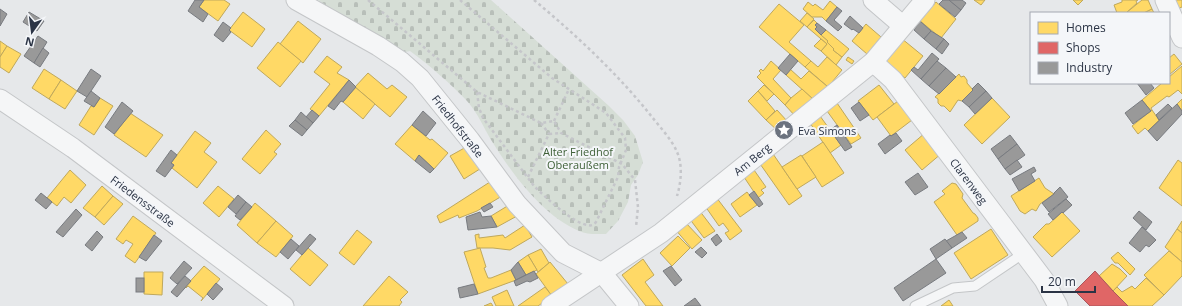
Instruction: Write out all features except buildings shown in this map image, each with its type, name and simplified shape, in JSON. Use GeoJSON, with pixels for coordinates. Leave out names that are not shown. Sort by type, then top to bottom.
{"type":"FeatureCollection","features":[{"type":"Feature","properties":{"kind":"street","name":"Friedhofstraße"},"geometry":{"type":"LineString","coordinates":[[296,0],[378,46],[402,62],[420,78],[470,140],[517,204],[563,253],[602,273]]}},
{"type":"Feature","properties":{"kind":"street"},"geometry":{"type":"LineString","coordinates":[[873,0],[902,25]]}},
{"type":"Feature","properties":{"kind":"street","name":"Am Berg"},"geometry":{"type":"LineString","coordinates":[[602,273],[661,233],[873,62],[902,25],[925,0]]}},
{"type":"Feature","properties":{"kind":"street"},"geometry":{"type":"LineString","coordinates":[[1165,0],[1182,38]]}},
{"type":"Feature","properties":{"kind":"street","name":"Clarenweg"},"geometry":{"type":"LineString","coordinates":[[873,62],[893,80],[1044,280],[1058,306]]}},
{"type":"Feature","properties":{"kind":"street","name":"Friedensstraße"},"geometry":{"type":"LineString","coordinates":[[0,99],[73,148],[284,306]]}},
{"type":"Feature","properties":{"kind":"street"},"geometry":{"type":"LineString","coordinates":[[551,306],[602,273],[629,306]]}},
{"type":"Feature","properties":{"kind":"lane"},"geometry":{"type":"LineString","coordinates":[[915,306],[953,288],[975,286],[1024,253]]}},
{"type":"Feature","properties":{"kind":"path"},"geometry":{"type":"LineString","coordinates":[[368,0],[477,92],[541,123],[549,134]]}},
{"type":"Feature","properties":{"kind":"path"},"geometry":{"type":"LineString","coordinates":[[460,0],[552,78],[606,113],[625,138],[626,150],[620,163],[618,177],[596,222],[591,225],[583,224],[575,220],[543,196],[483,118],[479,108],[477,92]]}},
{"type":"Feature","properties":{"kind":"path"},"geometry":{"type":"LineString","coordinates":[[534,0],[567,27],[643,105],[662,129],[677,152],[681,167],[680,185],[676,200]]}},
{"type":"Feature","properties":{"kind":"path"},"geometry":{"type":"LineString","coordinates":[[554,121],[569,89]]}},
{"type":"Feature","properties":{"kind":"path"},"geometry":{"type":"LineString","coordinates":[[541,123],[554,121]]}},
{"type":"Feature","properties":{"kind":"path"},"geometry":{"type":"LineString","coordinates":[[554,121],[561,133]]}},
{"type":"Feature","properties":{"kind":"path"},"geometry":{"type":"LineString","coordinates":[[549,134],[561,133],[620,163],[635,180],[638,207],[636,232]]}},
{"type":"Feature","properties":{"kind":"path"},"geometry":{"type":"LineString","coordinates":[[528,177],[549,134]]}},
{"type":"Feature","properties":{"kind":"green space","name":"Alter Friedhof Oberaußem"},"geometry":{"type":"Polygon","coordinates":[[[318,0],[491,0],[609,106],[623,120],[635,136],[643,162],[638,175],[631,185],[628,202],[618,221],[606,234],[589,234],[579,231],[553,215],[541,205],[520,181],[501,155],[471,106],[447,82],[410,51],[406,52],[337,13],[318,0]]]}},
{"type":"Feature","properties":{"kind":"place","name":"Eva Simons"},"geometry":{"type":"Point","coordinates":[784,130]}}]}
